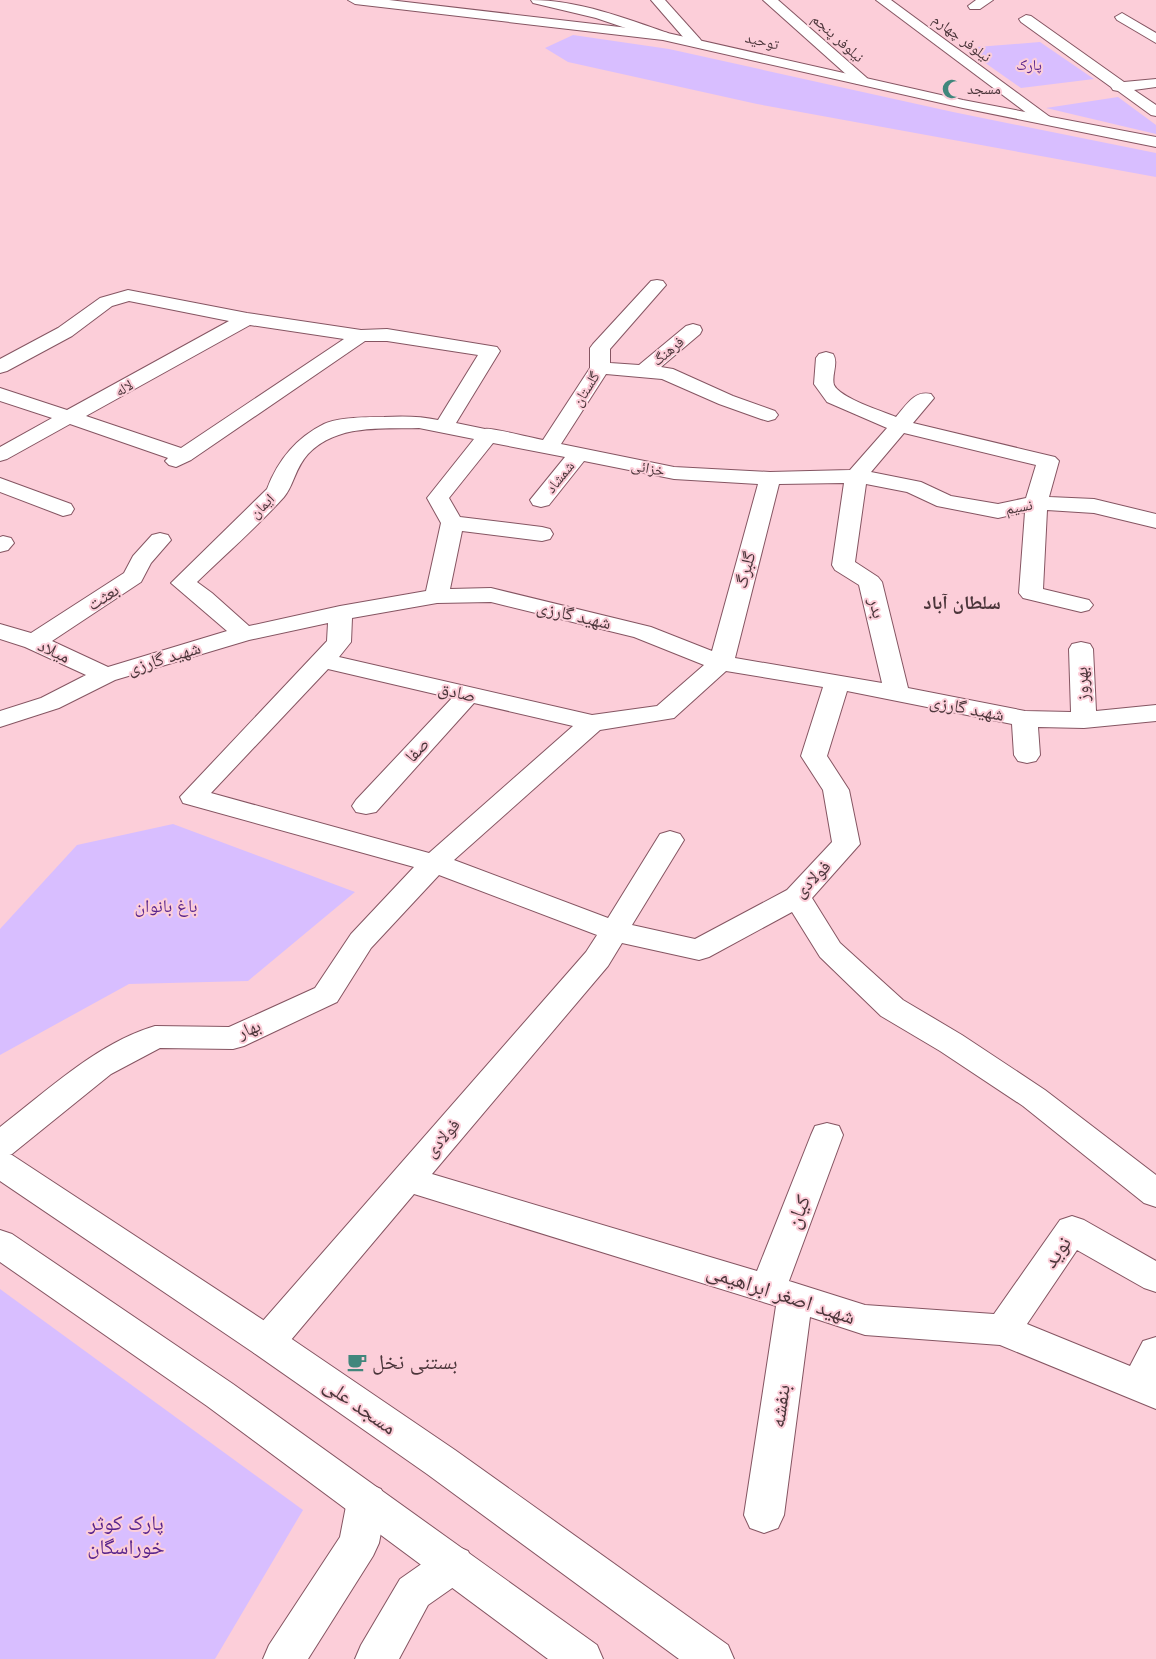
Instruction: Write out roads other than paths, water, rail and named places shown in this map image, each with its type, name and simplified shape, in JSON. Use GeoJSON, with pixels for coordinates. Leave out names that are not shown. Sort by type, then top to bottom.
{"type":"FeatureCollection","features":[{"type":"Feature","properties":{"kind":"street","name":"توحید"},"geometry":{"type":"LineString","coordinates":[[355,0],[662,36],[862,81],[1156,142]]}},
{"type":"Feature","properties":{"kind":"street"},"geometry":{"type":"LineString","coordinates":[[538,0],[600,15],[662,36]]}},
{"type":"Feature","properties":{"kind":"street"},"geometry":{"type":"LineString","coordinates":[[658,0],[695,42]]}},
{"type":"Feature","properties":{"kind":"street","name":"نیلوفر پنجم"},"geometry":{"type":"LineString","coordinates":[[770,0],[862,81]]}},
{"type":"Feature","properties":{"kind":"street","name":"نیلوفر چهارم"},"geometry":{"type":"LineString","coordinates":[[883,0],[1045,120]]}},
{"type":"Feature","properties":{"kind":"street"},"geometry":{"type":"LineString","coordinates":[[566,24],[590,21],[600,15]]}},
{"type":"Feature","properties":{"kind":"street"},"geometry":{"type":"LineString","coordinates":[[1122,17],[1156,39]]}},
{"type":"Feature","properties":{"kind":"street"},"geometry":{"type":"LineString","coordinates":[[1026,19],[1118,87],[1156,112]]}},
{"type":"Feature","properties":{"kind":"street"},"geometry":{"type":"LineString","coordinates":[[1118,87],[1156,84]]}},
{"type":"Feature","properties":{"kind":"street","name":"گلستان"},"geometry":{"type":"LineString","coordinates":[[548,448],[600,368],[600,348],[657,285]]}},
{"type":"Feature","properties":{"kind":"street"},"geometry":{"type":"LineString","coordinates":[[0,367],[64,332],[106,302],[128,295],[247,319],[361,336],[387,335],[490,351],[444,426]]}},
{"type":"Feature","properties":{"kind":"street","name":"لاله"},"geometry":{"type":"LineString","coordinates":[[0,455],[247,319]]}},
{"type":"Feature","properties":{"kind":"street","name":"فرهنگ"},"geometry":{"type":"LineString","coordinates":[[643,372],[693,330]]}},
{"type":"Feature","properties":{"kind":"street"},"geometry":{"type":"LineString","coordinates":[[1,405],[68,418],[180,459],[361,336]]}},
{"type":"Feature","properties":{"kind":"street"},"geometry":{"type":"LineString","coordinates":[[826,358],[824,384],[834,398],[899,426],[1048,461],[1036,503],[1031,593],[1081,605]]}},
{"type":"Feature","properties":{"kind":"street"},"geometry":{"type":"LineString","coordinates":[[600,368],[666,373],[726,400],[768,414]]}},
{"type":"Feature","properties":{"kind":"street"},"geometry":{"type":"LineString","coordinates":[[856,476],[924,398]]}},
{"type":"Feature","properties":{"kind":"street","name":"ایمان"},"geometry":{"type":"LineString","coordinates":[[244,634],[204,598],[183,584],[277,491],[285,470],[301,449],[332,428],[367,422],[419,422],[444,426]]}},
{"type":"Feature","properties":{"kind":"street","name":"خزائی"},"geometry":{"type":"LineString","coordinates":[[444,426],[674,473],[770,478],[856,476]]}},
{"type":"Feature","properties":{"kind":"street"},"geometry":{"type":"LineString","coordinates":[[437,596],[452,523],[438,498],[489,434]]}},
{"type":"Feature","properties":{"kind":"street","name":"شمشاد"},"geometry":{"type":"LineString","coordinates":[[541,500],[579,454]]}},
{"type":"Feature","properties":{"kind":"street","name":"نسیم"},"geometry":{"type":"LineString","coordinates":[[856,476],[914,487],[945,501],[998,511],[1036,503],[1094,506],[1156,521]]}},
{"type":"Feature","properties":{"kind":"street","name":"بدر"},"geometry":{"type":"LineString","coordinates":[[856,476],[843,565],[870,582],[897,695]]}},
{"type":"Feature","properties":{"kind":"street","name":"گلبرگ"},"geometry":{"type":"LineString","coordinates":[[721,663],[770,478]]}},
{"type":"Feature","properties":{"kind":"street"},"geometry":{"type":"LineString","coordinates":[[0,484],[62,509]]}},
{"type":"Feature","properties":{"kind":"street"},"geometry":{"type":"LineString","coordinates":[[452,523],[542,534]]}},
{"type":"Feature","properties":{"kind":"street","name":"بعثت"},"geometry":{"type":"LineString","coordinates":[[34,642],[133,577],[141,561],[160,540]]}},
{"type":"Feature","properties":{"kind":"street","name":"شهید گارزی"},"geometry":{"type":"LineString","coordinates":[[0,719],[50,703],[106,676],[244,634],[340,613],[437,596],[491,596],[642,632],[721,663],[837,682],[1026,719],[1084,720],[1156,713]]}},
{"type":"Feature","properties":{"kind":"street"},"geometry":{"type":"LineString","coordinates":[[322,660],[339,642],[340,613]]}},
{"type":"Feature","properties":{"kind":"street","name":"میلاد"},"geometry":{"type":"LineString","coordinates":[[0,631],[34,642],[106,676]]}},
{"type":"Feature","properties":{"kind":"street","name":"بهروز"},"geometry":{"type":"LineString","coordinates":[[1081,649],[1084,720]]}},
{"type":"Feature","properties":{"kind":"street","name":"صادق"},"geometry":{"type":"LineString","coordinates":[[322,660],[592,723],[665,713],[721,663]]}},
{"type":"Feature","properties":{"kind":"street","name":"فولادی"},"geometry":{"type":"LineString","coordinates":[[322,660],[193,797],[434,863],[614,931],[699,950],[797,897],[846,844],[836,790],[814,756],[837,682]]}},
{"type":"Feature","properties":{"kind":"street","name":"صفا"},"geometry":{"type":"LineString","coordinates":[[366,806],[469,694]]}},
{"type":"Feature","properties":{"kind":"street"},"geometry":{"type":"LineString","coordinates":[[1026,719],[1027,755]]}},
{"type":"Feature","properties":{"kind":"street"},"geometry":{"type":"LineString","coordinates":[[434,863],[592,723]]}},
{"type":"Feature","properties":{"kind":"street","name":"فولادی"},"geometry":{"type":"LineString","coordinates":[[267,1342],[597,959],[670,840]]}},
{"type":"Feature","properties":{"kind":"street","name":"بهار"},"geometry":{"type":"LineString","coordinates":[[0,1144],[100,1066],[155,1037],[233,1038],[326,996],[361,941],[434,863]]}},
{"type":"Feature","properties":{"kind":"street"},"geometry":{"type":"LineString","coordinates":[[797,897],[830,950],[892,1008],[951,1043],[1034,1098],[1156,1194]]}},
{"type":"Feature","properties":{"kind":"street","name":"کیان"},"geometry":{"type":"LineString","coordinates":[[782,1293],[827,1135]]}},
{"type":"Feature","properties":{"kind":"street","name":"مسجد علی"},"geometry":{"type":"LineString","coordinates":[[0,1164],[267,1342],[441,1462],[714,1659]]}},
{"type":"Feature","properties":{"kind":"street","name":"شهید اصغر ابراهیمی"},"geometry":{"type":"LineString","coordinates":[[406,1180],[782,1293],[864,1320],[1003,1330],[1147,1389]]}},
{"type":"Feature","properties":{"kind":"street","name":"نوید"},"geometry":{"type":"LineString","coordinates":[[1003,1330],[1072,1230],[1156,1278]]}},
{"type":"Feature","properties":{"kind":"street"},"geometry":{"type":"LineString","coordinates":[[0,1244],[220,1395],[582,1659]]}},
{"type":"Feature","properties":{"kind":"street","name":"بنفشه"},"geometry":{"type":"LineString","coordinates":[[764,1516],[782,1293]]}},
{"type":"Feature","properties":{"kind":"street"},"geometry":{"type":"LineString","coordinates":[[1147,1389],[1156,1352]]}},
{"type":"Feature","properties":{"kind":"street"},"geometry":{"type":"LineString","coordinates":[[284,1659],[358,1543],[367,1501]]}},
{"type":"Feature","properties":{"kind":"street"},"geometry":{"type":"LineString","coordinates":[[376,1659],[414,1592],[454,1564]]}},
{"type":"Feature","properties":{"kind":"place","name":"مسجد"},"geometry":{"type":"Point","coordinates":[952,89]}},
{"type":"Feature","properties":{"kind":"place","name":"بستنی نخل"},"geometry":{"type":"Point","coordinates":[357,1362]}},
{"type":"Feature","properties":{"kind":"district","name":"سلطان آباد"},"geometry":{"type":"Point","coordinates":[962,602]}},
{"type":"Feature","properties":{"kind":"park label","name":"پارک"},"geometry":{"type":"Point","coordinates":[1029,65]}},
{"type":"Feature","properties":{"kind":"park label","name":"باغ بانوان"},"geometry":{"type":"Point","coordinates":[166,906]}},
{"type":"Feature","properties":{"kind":"park label","name":"پارک کوثر خوراسگان"},"geometry":{"type":"Point","coordinates":[126,1535]}}]}
